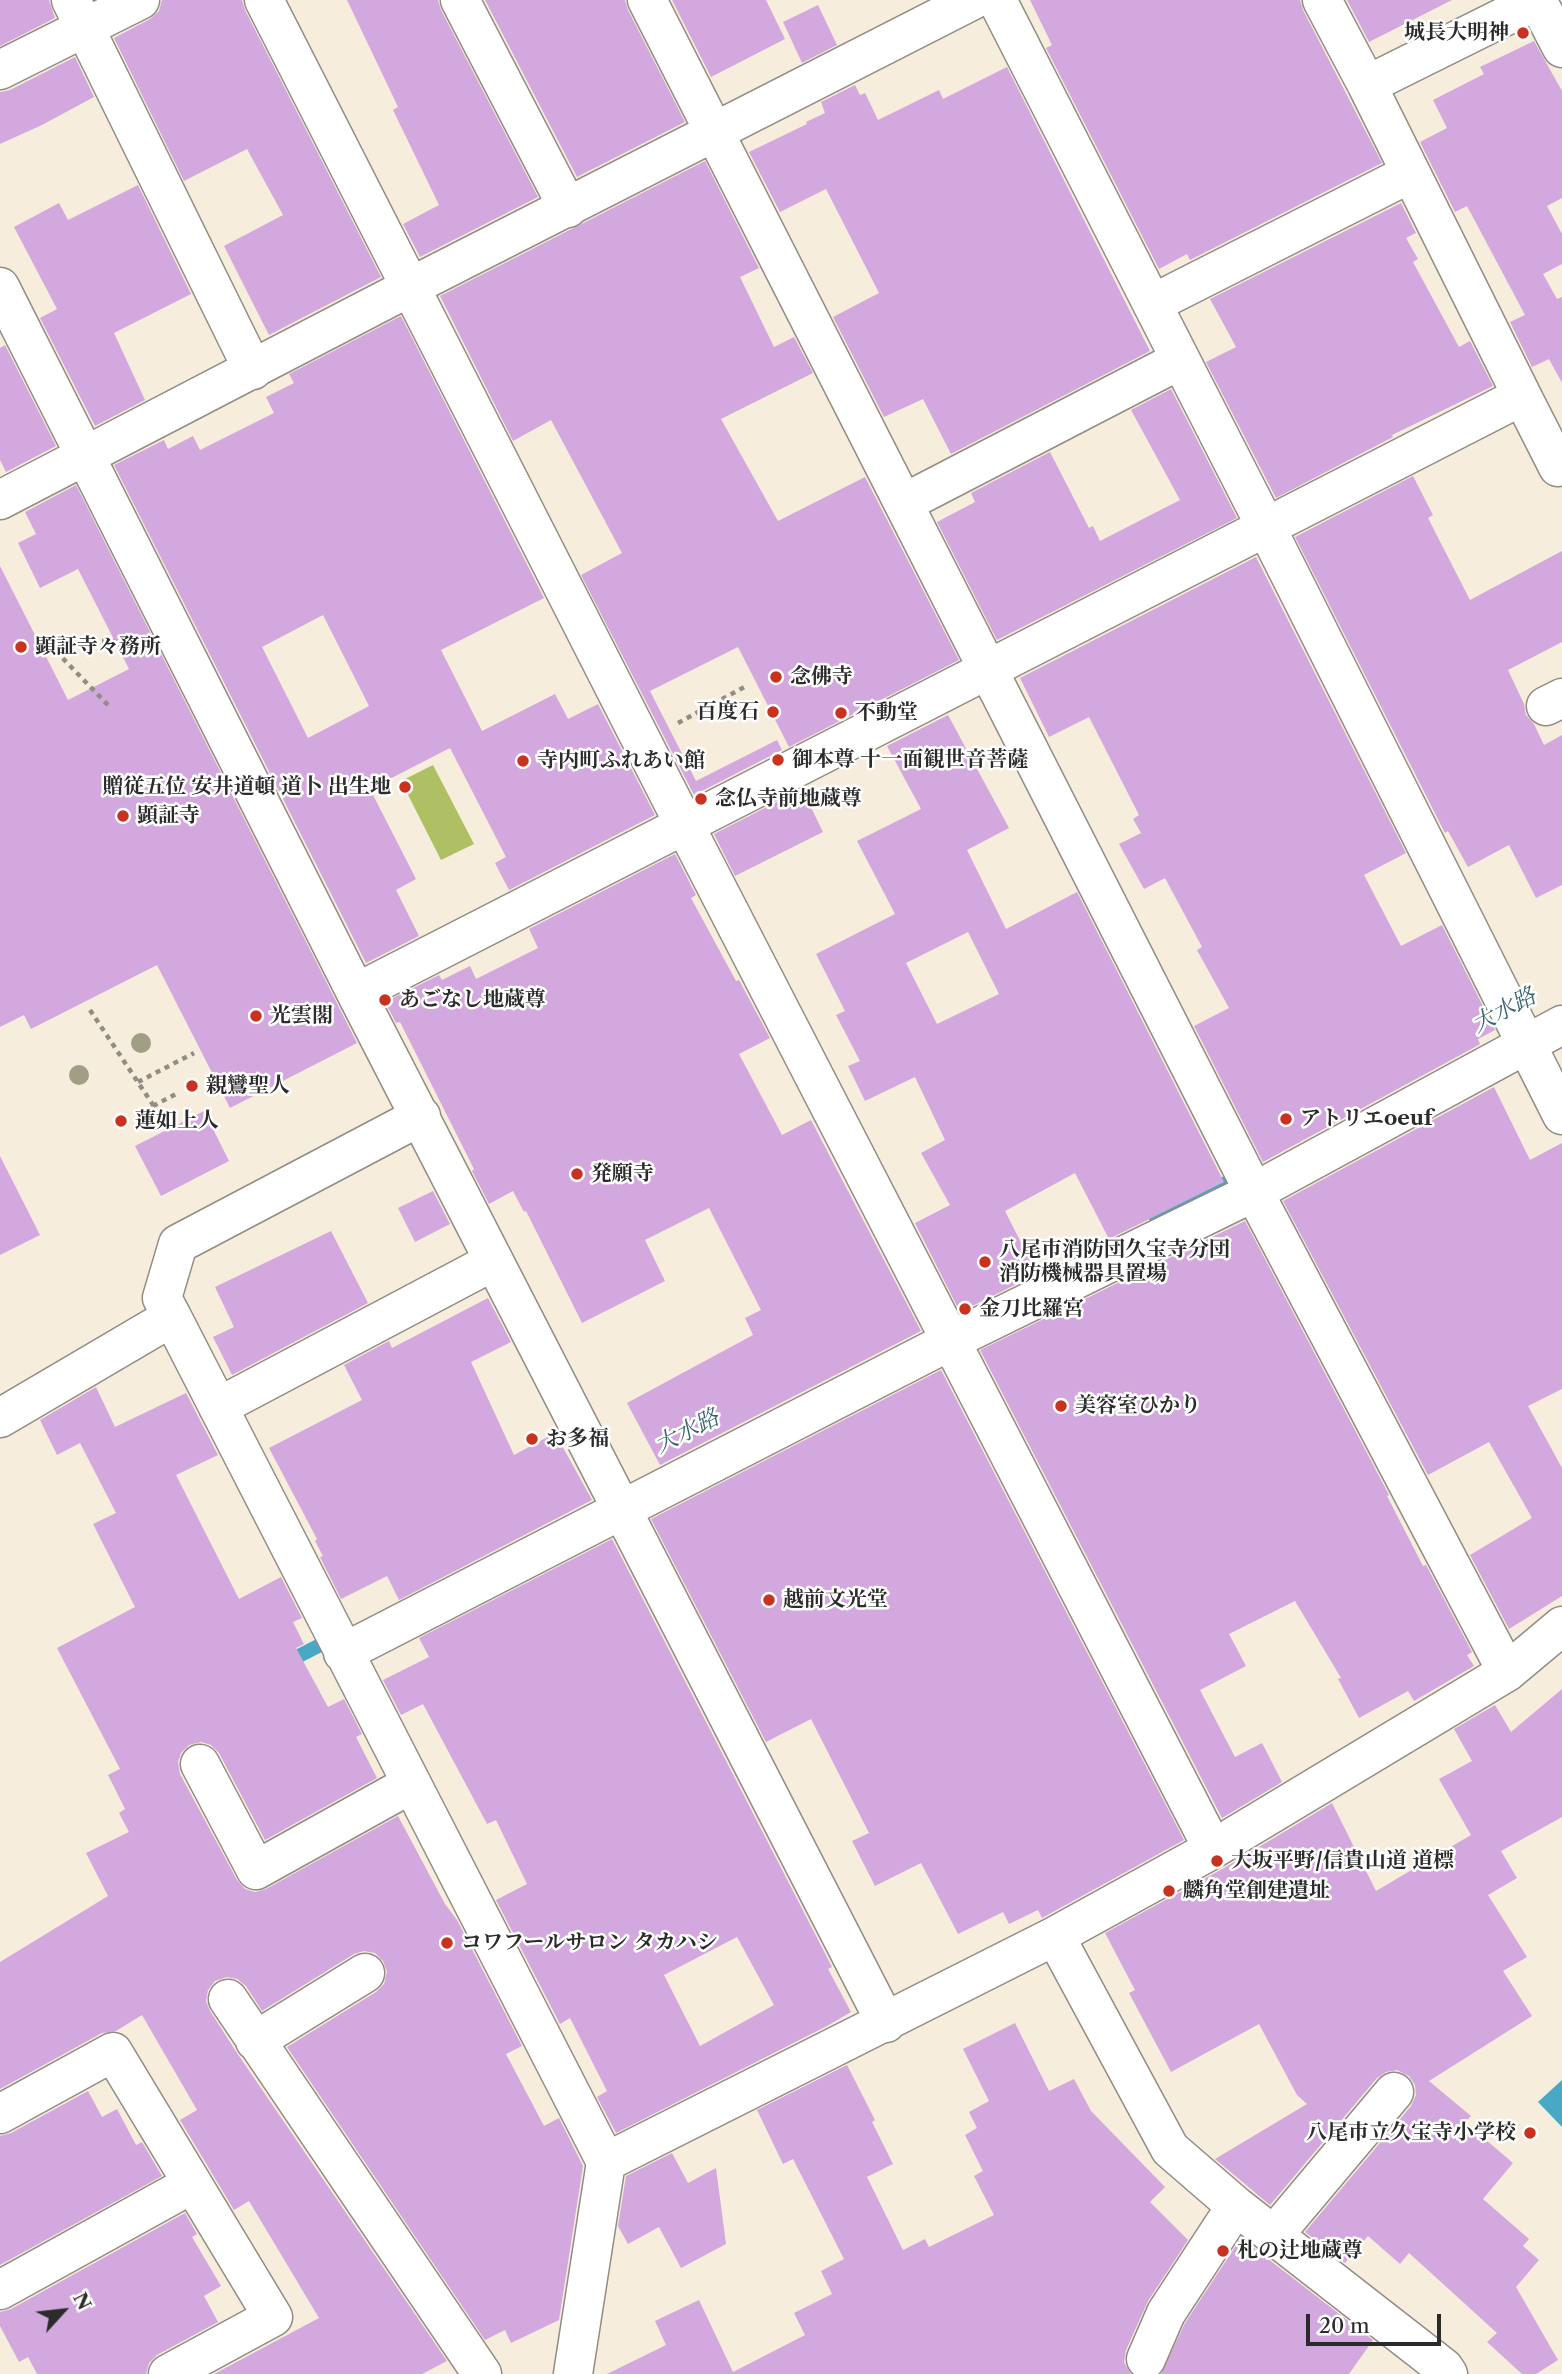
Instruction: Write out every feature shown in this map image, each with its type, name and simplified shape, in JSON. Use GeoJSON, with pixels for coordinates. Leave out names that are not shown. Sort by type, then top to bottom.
{"type":"FeatureCollection","features":[{"type":"Feature","properties":{"kind":"street"},"geometry":{"type":"LineString","coordinates":[[0,71],[78,14],[140,0]]}},
{"type":"Feature","properties":{"kind":"street"},"geometry":{"type":"LineString","coordinates":[[264,0],[684,824],[1213,1849]]}},
{"type":"Feature","properties":{"kind":"street"},"geometry":{"type":"LineString","coordinates":[[460,0],[568,208]]}},
{"type":"Feature","properties":{"kind":"street"},"geometry":{"type":"LineString","coordinates":[[647,0],[1254,1192],[1507,1672]]}},
{"type":"Feature","properties":{"kind":"street"},"geometry":{"type":"LineString","coordinates":[[0,500],[973,0]]}},
{"type":"Feature","properties":{"kind":"street"},"geometry":{"type":"LineString","coordinates":[[997,0],[1562,1115]]}},
{"type":"Feature","properties":{"kind":"street"},"geometry":{"type":"LineString","coordinates":[[1322,0],[1561,469]]}},
{"type":"Feature","properties":{"kind":"street"},"geometry":{"type":"LineString","coordinates":[[1367,85],[1537,0],[1562,48]]}},
{"type":"Feature","properties":{"kind":"street"},"geometry":{"type":"LineString","coordinates":[[78,14],[253,369]]}},
{"type":"Feature","properties":{"kind":"street"},"geometry":{"type":"LineString","coordinates":[[1152,303],[1411,173]]}},
{"type":"Feature","properties":{"kind":"street"},"geometry":{"type":"LineString","coordinates":[[0,287],[356,993],[886,2023]]}},
{"type":"Feature","properties":{"kind":"street"},"geometry":{"type":"LineString","coordinates":[[904,503],[1180,360]]}},
{"type":"Feature","properties":{"kind":"street"},"geometry":{"type":"LineString","coordinates":[[356,993],[1522,396]]}},
{"type":"Feature","properties":{"kind":"street"},"geometry":{"type":"LineString","coordinates":[[343,1653],[950,1341],[1254,1192],[1562,1025]]}},
{"type":"Feature","properties":{"kind":"street"},"geometry":{"type":"LineString","coordinates":[[421,1116],[178,1244],[162,1298],[606,2162],[573,2374]]}},
{"type":"Feature","properties":{"kind":"street"},"geometry":{"type":"LineString","coordinates":[[218,1407],[494,1261]]}},
{"type":"Feature","properties":{"kind":"street"},"geometry":{"type":"LineString","coordinates":[[0,1418],[172,1317]]}},
{"type":"Feature","properties":{"kind":"street"},"geometry":{"type":"LineString","coordinates":[[606,2162],[1055,1936],[1213,1849],[1507,1672],[1562,1626]]}},
{"type":"Feature","properties":{"kind":"street"},"geometry":{"type":"LineString","coordinates":[[200,1764],[256,1870],[411,1784]]}},
{"type":"Feature","properties":{"kind":"street"},"geometry":{"type":"LineString","coordinates":[[1055,1936],[1170,2149],[1236,2206],[1444,2368],[1448,2374]]}},
{"type":"Feature","properties":{"kind":"street"},"geometry":{"type":"LineString","coordinates":[[255,2040],[365,1973]]}},
{"type":"Feature","properties":{"kind":"street"},"geometry":{"type":"LineString","coordinates":[[228,1999],[482,2374]]}},
{"type":"Feature","properties":{"kind":"street"},"geometry":{"type":"LineString","coordinates":[[0,2114],[113,2052],[273,2317],[168,2374]]}},
{"type":"Feature","properties":{"kind":"street"},"geometry":{"type":"LineString","coordinates":[[1273,2235],[1394,2092]]}},
{"type":"Feature","properties":{"kind":"street"},"geometry":{"type":"LineString","coordinates":[[0,2290],[192,2184]]}},
{"type":"Feature","properties":{"kind":"street"},"geometry":{"type":"LineString","coordinates":[[1146,2359],[1166,2313],[1236,2206]]}},
{"type":"Feature","properties":{"kind":"path"},"geometry":{"type":"LineString","coordinates":[[108,705],[44,639],[115,641]]}},
{"type":"Feature","properties":{"kind":"path"},"geometry":{"type":"LineString","coordinates":[[669,728],[748,685]]}},
{"type":"Feature","properties":{"kind":"path"},"geometry":{"type":"LineString","coordinates":[[90,1010],[169,1129]]}},
{"type":"Feature","properties":{"kind":"path"},"geometry":{"type":"LineString","coordinates":[[138,1082],[194,1053]]}},
{"type":"Feature","properties":{"kind":"path"},"geometry":{"type":"LineString","coordinates":[[153,1106],[176,1094]]}},
{"type":"Feature","properties":{"kind":"green space"},"geometry":{"type":"Polygon","coordinates":[[[433,765],[474,844],[441,860],[401,781],[433,765]]]}},
{"type":"Feature","properties":{"kind":"water"},"geometry":{"type":"Polygon","coordinates":[[[1562,2080],[1562,2127],[1538,2102],[1562,2080]]]}},
{"type":"Feature","properties":{"kind":"building"},"geometry":{"type":"Polygon","coordinates":[[[0,0],[49,0],[55,18],[0,46],[0,0]]]}},
{"type":"Feature","properties":{"kind":"building"},"geometry":{"type":"Polygon","coordinates":[[[162,0],[242,0],[381,277],[269,335],[224,246],[283,215],[247,149],[184,181],[114,38],[150,19],[159,11],[162,0]]]}},
{"type":"Feature","properties":{"kind":"building"},"geometry":{"type":"Polygon","coordinates":[[[347,0],[438,0],[538,197],[420,257],[403,224],[439,205],[393,110],[398,107],[347,0]]]}},
{"type":"Feature","properties":{"kind":"building"},"geometry":{"type":"Polygon","coordinates":[[[485,0],[625,0],[685,122],[577,177],[485,0]]]}},
{"type":"Feature","properties":{"kind":"building"},"geometry":{"type":"Polygon","coordinates":[[[672,0],[766,0],[785,39],[711,77],[672,0]]]}},
{"type":"Feature","properties":{"kind":"building"},"geometry":{"type":"Polygon","coordinates":[[[1030,0],[1300,0],[1382,163],[1190,260],[1187,254],[1159,269],[1046,48],[1052,45],[1030,0]]]}},
{"type":"Feature","properties":{"kind":"building"},"geometry":{"type":"Polygon","coordinates":[[[1347,0],[1452,0],[1369,42],[1347,0]]]}},
{"type":"Feature","properties":{"kind":"building"},"geometry":{"type":"Polygon","coordinates":[[[818,5],[837,45],[802,63],[783,22],[818,5]]]}},
{"type":"Feature","properties":{"kind":"building"},"geometry":{"type":"Polygon","coordinates":[[[1534,41],[1562,91],[1562,198],[1547,206],[1562,234],[1562,264],[1543,274],[1557,299],[1562,297],[1562,383],[1549,359],[1532,367],[1510,322],[1525,315],[1467,206],[1455,212],[1420,142],[1447,128],[1433,100],[1484,74],[1480,67],[1534,41]]]}},
{"type":"Feature","properties":{"kind":"building"},"geometry":{"type":"Polygon","coordinates":[[[75,57],[94,97],[0,144],[0,92],[10,90],[75,57]]]}},
{"type":"Feature","properties":{"kind":"building"},"geometry":{"type":"Polygon","coordinates":[[[1007,67],[1150,351],[951,454],[923,399],[884,417],[833,317],[879,293],[826,189],[780,212],[749,152],[825,113],[821,102],[855,85],[860,95],[865,93],[878,120],[939,90],[943,99],[1007,67]]]}},
{"type":"Feature","properties":{"kind":"building"},"geometry":{"type":"Polygon","coordinates":[[[705,161],[759,268],[740,277],[774,347],[794,337],[813,373],[721,419],[778,521],[865,477],[959,660],[789,747],[738,647],[650,691],[696,781],[777,740],[782,750],[694,795],[581,575],[622,553],[551,420],[513,441],[440,296],[705,161]]]}},
{"type":"Feature","properties":{"kind":"building"},"geometry":{"type":"Polygon","coordinates":[[[138,185],[191,294],[114,333],[145,400],[95,426],[40,318],[57,309],[14,227],[59,203],[68,220],[138,185]]]}},
{"type":"Feature","properties":{"kind":"building"},"geometry":{"type":"Polygon","coordinates":[[[1401,203],[1416,233],[1406,238],[1418,259],[1413,262],[1459,347],[1470,341],[1493,386],[1392,435],[1393,437],[1276,498],[1206,362],[1236,347],[1210,299],[1401,203]]]}},
{"type":"Feature","properties":{"kind":"building"},"geometry":{"type":"Polygon","coordinates":[[[401,316],[544,598],[441,650],[482,731],[555,694],[568,719],[598,704],[655,815],[509,890],[495,863],[506,857],[450,748],[370,789],[416,879],[396,890],[419,936],[366,963],[114,465],[164,440],[168,449],[193,436],[200,450],[274,413],[266,397],[294,383],[289,374],[401,316]],[[323,615],[262,647],[308,738],[369,706],[323,615]]]}},
{"type":"Feature","properties":{"kind":"building"},"geometry":{"type":"Polygon","coordinates":[[[5,345],[56,446],[6,472],[0,460],[0,348],[5,345]]]}},
{"type":"Feature","properties":{"kind":"building"},"geometry":{"type":"Polygon","coordinates":[[[1171,389],[1237,518],[997,640],[937,522],[975,502],[971,493],[1050,452],[1089,528],[1093,526],[1100,541],[1180,500],[1131,410],[1171,389]]]}},
{"type":"Feature","properties":{"kind":"building"},"geometry":{"type":"Polygon","coordinates":[[[1413,476],[1433,515],[1428,518],[1470,600],[1562,551],[1562,642],[1508,670],[1524,704],[1526,715],[1534,724],[1544,745],[1562,735],[1562,885],[1536,898],[1509,845],[1468,867],[1448,831],[1445,833],[1295,537],[1413,476]]]}},
{"type":"Feature","properties":{"kind":"building"},"geometry":{"type":"Polygon","coordinates":[[[76,485],[357,1043],[230,1108],[157,965],[31,1029],[24,1015],[0,1027],[0,566],[68,700],[129,669],[78,569],[40,588],[18,543],[36,534],[25,512],[76,485]]]}},
{"type":"Feature","properties":{"kind":"building"},"geometry":{"type":"Polygon","coordinates":[[[1256,557],[1406,853],[1364,875],[1401,946],[1442,925],[1495,1030],[1478,1039],[1480,1044],[1475,1047],[1263,1162],[1194,1026],[1229,1008],[1197,950],[1202,947],[1165,878],[1144,889],[1119,844],[1141,833],[1133,819],[1139,815],[1089,717],[1049,737],[1020,678],[1256,557]]]}},
{"type":"Feature","properties":{"kind":"building"},"geometry":{"type":"Polygon","coordinates":[[[948,715],[1009,828],[967,850],[1006,929],[1077,892],[1224,1182],[1109,1239],[1075,1173],[1005,1211],[1037,1274],[960,1312],[915,1223],[950,1205],[921,1153],[945,1140],[915,1077],[865,1101],[848,1066],[860,1061],[836,1015],[845,1011],[816,954],[895,914],[857,841],[921,809],[887,746],[948,715]],[[968,932],[906,963],[937,1024],[999,994],[968,932]]]}},
{"type":"Feature","properties":{"kind":"building"},"geometry":{"type":"Polygon","coordinates":[[[802,789],[823,832],[735,876],[714,834],[802,789]]]}},
{"type":"Feature","properties":{"kind":"building"},"geometry":{"type":"Polygon","coordinates":[[[675,854],[696,895],[691,898],[770,1038],[739,1054],[782,1135],[811,1120],[921,1331],[660,1465],[627,1403],[753,1335],[745,1318],[761,1310],[709,1208],[645,1240],[665,1281],[582,1323],[526,1211],[524,1212],[513,1191],[489,1204],[400,1022],[396,1023],[385,1002],[439,975],[442,980],[470,966],[476,979],[538,948],[529,929],[675,854]]]}},
{"type":"Feature","properties":{"kind":"building"},"geometry":{"type":"Polygon","coordinates":[[[1494,1087],[1530,1160],[1562,1143],[1562,1389],[1528,1406],[1562,1468],[1562,1596],[1509,1629],[1470,1555],[1532,1518],[1489,1442],[1428,1475],[1283,1201],[1494,1087]]]}},
{"type":"Feature","properties":{"kind":"building"},"geometry":{"type":"Polygon","coordinates":[[[204,1111],[229,1161],[161,1196],[135,1146],[204,1111]]]}},
{"type":"Feature","properties":{"kind":"building"},"geometry":{"type":"Polygon","coordinates":[[[0,1156],[40,1235],[0,1255],[0,1156]]]}},
{"type":"Feature","properties":{"kind":"building"},"geometry":{"type":"Polygon","coordinates":[[[433,1191],[450,1224],[415,1242],[398,1208],[433,1191]]]}},
{"type":"Feature","properties":{"kind":"building"},"geometry":{"type":"Polygon","coordinates":[[[1245,1221],[1389,1495],[1387,1496],[1423,1566],[1426,1565],[1472,1652],[1467,1655],[1474,1666],[1414,1701],[1408,1691],[1359,1718],[1338,1679],[1341,1678],[1295,1601],[1229,1634],[1246,1666],[1200,1690],[1235,1757],[1262,1743],[1282,1782],[1222,1818],[980,1350],[1245,1221]]]}},
{"type":"Feature","properties":{"kind":"building"},"geometry":{"type":"Polygon","coordinates":[[[331,1231],[368,1303],[232,1375],[213,1337],[234,1327],[215,1287],[331,1231]]]}},
{"type":"Feature","properties":{"kind":"building"},"geometry":{"type":"Polygon","coordinates":[[[488,1298],[511,1342],[471,1362],[514,1455],[555,1433],[592,1500],[399,1600],[387,1576],[341,1599],[320,1557],[323,1556],[315,1541],[317,1539],[269,1448],[362,1400],[344,1365],[389,1341],[392,1348],[488,1298]]]}},
{"type":"Feature","properties":{"kind":"building"},"geometry":{"type":"Polygon","coordinates":[[[941,1370],[1184,1840],[1042,1918],[1038,1910],[1009,1924],[1003,1912],[958,1934],[921,1863],[875,1886],[852,1841],[869,1833],[811,1719],[766,1742],[651,1519],[941,1370]]]}},
{"type":"Feature","properties":{"kind":"building"},"geometry":{"type":"Polygon","coordinates":[[[96,1387],[115,1427],[186,1393],[218,1455],[176,1475],[239,1599],[281,1577],[302,1618],[293,1622],[304,1644],[296,1648],[328,1707],[344,1699],[362,1734],[356,1737],[377,1778],[265,1840],[219,1753],[211,1745],[201,1742],[189,1745],[181,1753],[178,1762],[180,1774],[237,1880],[245,1889],[255,1892],[266,1889],[398,1816],[445,1904],[457,1920],[522,2046],[506,2054],[544,2126],[559,2118],[583,2166],[559,2320],[511,2343],[505,2330],[485,2340],[287,2047],[376,1992],[384,1984],[387,1972],[383,1961],[375,1953],[364,1951],[354,1954],[262,2011],[246,1986],[237,1979],[227,1977],[215,1981],[208,1990],[206,2001],[237,2053],[447,2361],[422,2374],[214,2374],[319,2318],[249,2201],[234,2210],[180,2120],[197,2110],[142,2015],[116,2031],[102,2033],[0,2089],[0,1962],[108,1896],[86,1853],[129,1832],[119,1813],[125,1809],[108,1775],[120,1769],[57,1648],[135,1607],[93,1524],[116,1513],[80,1443],[57,1455],[40,1420],[96,1387]]]}},
{"type":"Feature","properties":{"kind":"building"},"geometry":{"type":"Polygon","coordinates":[[[612,1539],[832,1967],[828,1969],[851,2012],[616,2133],[597,2097],[607,2091],[570,2018],[560,2024],[496,1900],[527,1884],[496,1820],[487,1824],[423,1704],[401,1715],[383,1680],[429,1657],[419,1638],[612,1539]],[[737,1937],[664,1975],[700,2046],[774,2005],[737,1937]]]}},
{"type":"Feature","properties":{"kind":"building"},"geometry":{"type":"Polygon","coordinates":[[[1562,1689],[1562,1817],[1501,1851],[1517,1878],[1488,1895],[1527,1957],[1503,1971],[1532,2016],[1429,2081],[1471,2116],[1465,2122],[1513,2163],[1483,2199],[1529,2239],[1523,2246],[1539,2260],[1516,2287],[1558,2360],[1536,2374],[1522,2374],[1487,2342],[1497,2333],[1409,2253],[1400,2264],[1368,2236],[1345,2263],[1305,2232],[1411,2106],[1416,2095],[1415,2085],[1409,2076],[1397,2070],[1386,2072],[1377,2078],[1270,2205],[1215,2159],[1307,2104],[1297,2095],[1259,2024],[1171,2072],[1129,1993],[1135,1990],[1105,1933],[1224,1868],[1332,1803],[1376,1891],[1471,1835],[1439,1779],[1472,1761],[1454,1729],[1495,1705],[1511,1732],[1562,1689]]]}},
{"type":"Feature","properties":{"kind":"building"},"geometry":{"type":"Polygon","coordinates":[[[1015,2023],[1049,2091],[1074,2079],[1091,2111],[1165,2187],[1150,2202],[1188,2240],[1148,2301],[1126,2350],[1124,2362],[1131,2374],[607,2374],[666,2345],[655,2321],[699,2300],[733,2372],[805,2335],[794,2313],[832,2294],[821,2271],[844,2259],[793,2159],[783,2164],[757,2110],[847,2065],[875,2120],[872,2122],[893,2164],[867,2177],[903,2250],[925,2239],[929,2247],[994,2215],[974,2176],[983,2171],[965,2135],[977,2128],[969,2112],[989,2101],[963,2049],[1015,2023]]]}},
{"type":"Feature","properties":{"kind":"building"},"geometry":{"type":"Polygon","coordinates":[[[88,2091],[102,2117],[117,2109],[136,2145],[142,2142],[162,2176],[0,2265],[0,2136],[11,2133],[88,2091]]]}},
{"type":"Feature","properties":{"kind":"building"},"geometry":{"type":"Polygon","coordinates":[[[672,2153],[688,2183],[716,2168],[726,2244],[681,2268],[659,2227],[628,2244],[618,2226],[626,2176],[672,2153]]]}},
{"type":"Feature","properties":{"kind":"building"},"geometry":{"type":"Polygon","coordinates":[[[185,2213],[197,2234],[192,2237],[221,2286],[204,2296],[218,2322],[157,2355],[149,2363],[146,2374],[37,2374],[28,2357],[19,2362],[0,2326],[0,2312],[11,2309],[185,2213]]]}},
{"type":"Feature","properties":{"kind":"building"},"geometry":{"type":"Polygon","coordinates":[[[1241,2238],[1373,2340],[1349,2374],[1161,2374],[1185,2323],[1241,2238]]]}},
{"type":"Feature","properties":{"kind":"waterway","name":"大水路"},"geometry":{"type":"LineString","coordinates":[[1156,1219],[1226,1183]]}},
{"type":"Feature","properties":{"kind":"waterway","name":"大水路"},"geometry":{"type":"LineString","coordinates":[[283,1664],[336,1637]]}},
{"type":"Feature","properties":{"kind":"place","name":"城長大明神"},"geometry":{"type":"Point","coordinates":[1523,33]}},
{"type":"Feature","properties":{"kind":"place","name":"顕証寺々務所"},"geometry":{"type":"Point","coordinates":[21,647]}},
{"type":"Feature","properties":{"kind":"place","name":"念佛寺"},"geometry":{"type":"Point","coordinates":[776,677]}},
{"type":"Feature","properties":{"kind":"place","name":"百度石"},"geometry":{"type":"Point","coordinates":[773,712]}},
{"type":"Feature","properties":{"kind":"place","name":"不動堂"},"geometry":{"type":"Point","coordinates":[841,713]}},
{"type":"Feature","properties":{"kind":"place","name":"御本尊 十一面観世音菩薩"},"geometry":{"type":"Point","coordinates":[778,760]}},
{"type":"Feature","properties":{"kind":"place","name":"寺内町ふれあい館"},"geometry":{"type":"Point","coordinates":[523,761]}},
{"type":"Feature","properties":{"kind":"place","name":"贈従五位 安井道頓 道卜 出生地"},"geometry":{"type":"Point","coordinates":[405,787]}},
{"type":"Feature","properties":{"kind":"place","name":"念仏寺前地蔵尊"},"geometry":{"type":"Point","coordinates":[701,799]}},
{"type":"Feature","properties":{"kind":"place","name":"顕証寺"},"geometry":{"type":"Point","coordinates":[123,816]}},
{"type":"Feature","properties":{"kind":"place","name":"あごなし地蔵尊"},"geometry":{"type":"Point","coordinates":[385,1000]}},
{"type":"Feature","properties":{"kind":"place","name":"光雲閣"},"geometry":{"type":"Point","coordinates":[256,1016]}},
{"type":"Feature","properties":{"kind":"place","name":"親鸞聖人"},"geometry":{"type":"Point","coordinates":[192,1086]}},
{"type":"Feature","properties":{"kind":"place","name":"アトリエoeuf"},"geometry":{"type":"Point","coordinates":[1286,1119]}},
{"type":"Feature","properties":{"kind":"place","name":"蓮如上人"},"geometry":{"type":"Point","coordinates":[121,1121]}},
{"type":"Feature","properties":{"kind":"place","name":"発願寺"},"geometry":{"type":"Point","coordinates":[577,1174]}},
{"type":"Feature","properties":{"kind":"place","name":"八尾市消防団久宝寺分団 消防機械器具置場"},"geometry":{"type":"Point","coordinates":[985,1262]}},
{"type":"Feature","properties":{"kind":"place","name":"金刀比羅宮"},"geometry":{"type":"Point","coordinates":[965,1309]}},
{"type":"Feature","properties":{"kind":"place","name":"美容室ひかり"},"geometry":{"type":"Point","coordinates":[1061,1406]}},
{"type":"Feature","properties":{"kind":"place","name":"お多福"},"geometry":{"type":"Point","coordinates":[532,1439]}},
{"type":"Feature","properties":{"kind":"place","name":"越前文光堂"},"geometry":{"type":"Point","coordinates":[769,1600]}},
{"type":"Feature","properties":{"kind":"place","name":"大坂平野/信貴山道 道標"},"geometry":{"type":"Point","coordinates":[1217,1861]}},
{"type":"Feature","properties":{"kind":"place","name":"麟角堂創建遺址"},"geometry":{"type":"Point","coordinates":[1169,1891]}},
{"type":"Feature","properties":{"kind":"place","name":"コワフールサロン タカハシ"},"geometry":{"type":"Point","coordinates":[447,1943]}},
{"type":"Feature","properties":{"kind":"place","name":"八尾市立久宝寺小学校"},"geometry":{"type":"Point","coordinates":[1530,2133]}},
{"type":"Feature","properties":{"kind":"place","name":"札の辻地蔵尊"},"geometry":{"type":"Point","coordinates":[1223,2251]}}]}
